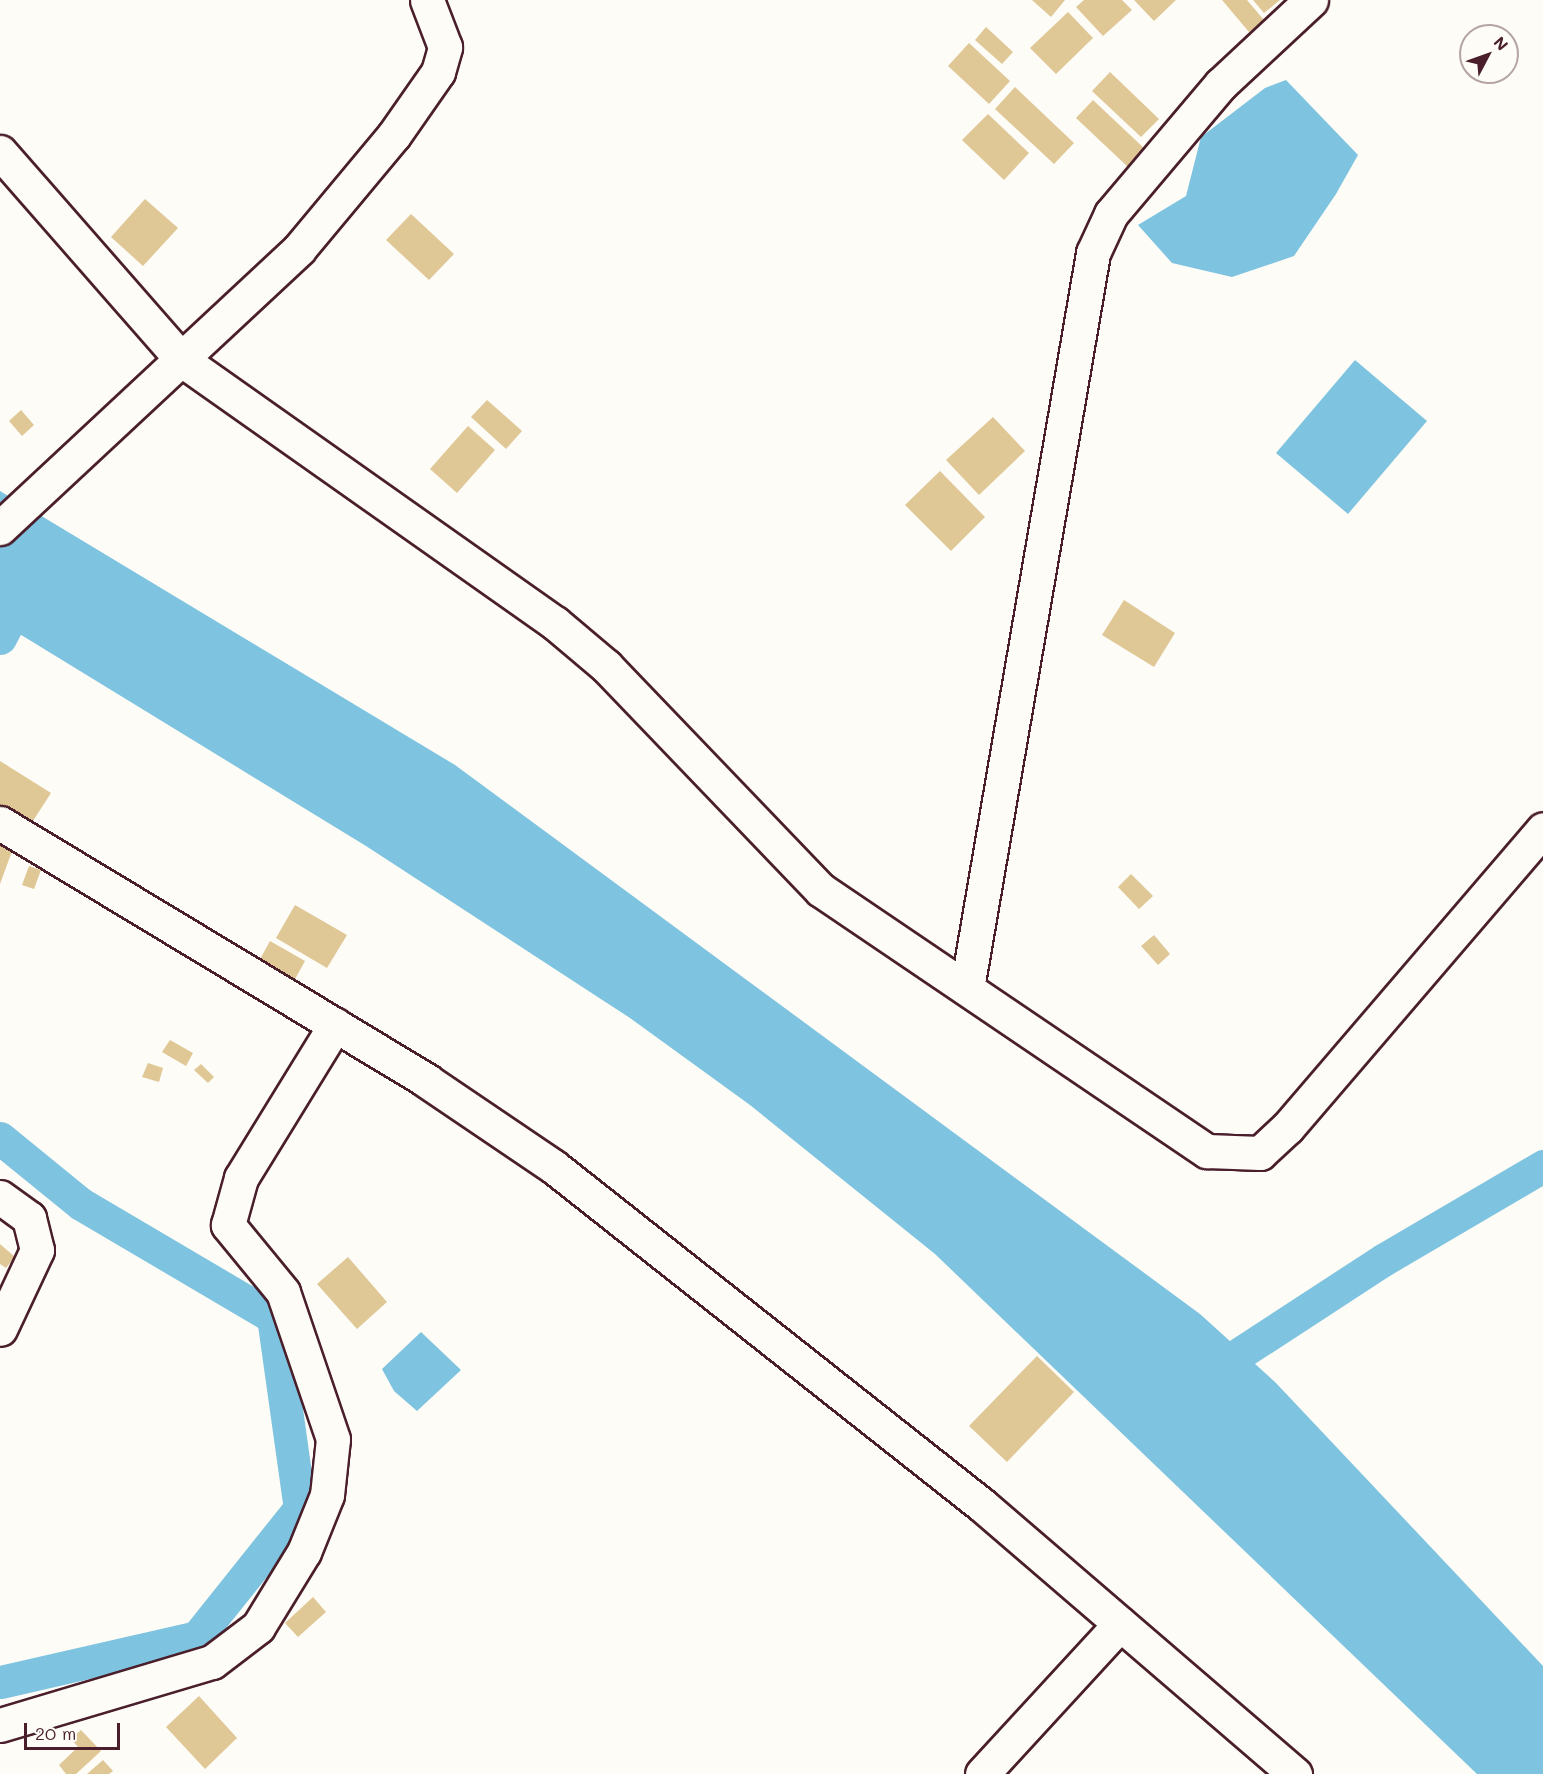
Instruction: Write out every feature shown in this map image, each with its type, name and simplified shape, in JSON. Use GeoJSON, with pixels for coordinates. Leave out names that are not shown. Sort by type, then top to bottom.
{"type":"FeatureCollection","features":[{"type":"Feature","properties":{"kind":"street"},"geometry":{"type":"LineString","coordinates":[[0,528],[48,478],[182,360],[299,249],[420,99],[438,72],[445,47],[427,0]]}},
{"type":"Feature","properties":{"kind":"street"},"geometry":{"type":"LineString","coordinates":[[967,988],[1093,253],[1111,214],[1221,84],[1311,0]]}},
{"type":"Feature","properties":{"kind":"street"},"geometry":{"type":"LineString","coordinates":[[0,152],[182,360],[555,623],[606,666],[821,890],[967,988],[1176,1134],[1206,1151],[1260,1153],[1543,829]]}},
{"type":"Feature","properties":{"kind":"street"},"geometry":{"type":"LineString","coordinates":[[0,823],[334,1025],[554,1167],[660,1247],[982,1505],[1295,1774]]}},
{"type":"Feature","properties":{"kind":"street"},"geometry":{"type":"LineString","coordinates":[[0,1725],[212,1662],[258,1627],[304,1552],[327,1495],[333,1438],[284,1292],[228,1225],[241,1178],[334,1025]]}},
{"type":"Feature","properties":{"kind":"street"},"geometry":{"type":"LineString","coordinates":[[0,1197],[29,1218],[37,1250],[0,1329]]}},
{"type":"Feature","properties":{"kind":"street"},"geometry":{"type":"LineString","coordinates":[[982,1774],[1120,1624]]}},
{"type":"Feature","properties":{"kind":"water"},"geometry":{"type":"Polygon","coordinates":[[[1286,80],[1358,155],[1336,194],[1294,256],[1232,277],[1172,263],[1138,225],[1186,196],[1201,137],[1265,88],[1286,80]]]}},
{"type":"Feature","properties":{"kind":"water"},"geometry":{"type":"Polygon","coordinates":[[[1355,360],[1427,421],[1348,514],[1276,453],[1355,360]]]}},
{"type":"Feature","properties":{"kind":"water"},"geometry":{"type":"Polygon","coordinates":[[[0,491],[455,765],[1200,1314],[1276,1383],[1543,1666],[1543,1774],[1477,1774],[935,1254],[750,1105],[630,1018],[366,846],[0,622],[0,491]]]}},
{"type":"Feature","properties":{"kind":"water"},"geometry":{"type":"Polygon","coordinates":[[[421,1332],[461,1370],[417,1411],[394,1391],[382,1369],[421,1332]]]}},
{"type":"Feature","properties":{"kind":"building"},"geometry":{"type":"Polygon","coordinates":[[[1032,0],[1065,0],[1051,17],[1032,0]]]}},
{"type":"Feature","properties":{"kind":"building"},"geometry":{"type":"Polygon","coordinates":[[[1084,0],[1122,0],[1132,10],[1103,36],[1076,7],[1084,0]]]}},
{"type":"Feature","properties":{"kind":"building"},"geometry":{"type":"Polygon","coordinates":[[[1134,0],[1176,0],[1154,21],[1134,0]]]}},
{"type":"Feature","properties":{"kind":"building"},"geometry":{"type":"Polygon","coordinates":[[[1222,0],[1247,0],[1264,20],[1249,32],[1222,0]]]}},
{"type":"Feature","properties":{"kind":"building"},"geometry":{"type":"Polygon","coordinates":[[[1253,0],[1280,0],[1264,13],[1253,0]]]}},
{"type":"Feature","properties":{"kind":"building"},"geometry":{"type":"Polygon","coordinates":[[[1068,12],[1093,38],[1056,74],[1030,48],[1068,12]]]}},
{"type":"Feature","properties":{"kind":"building"},"geometry":{"type":"Polygon","coordinates":[[[986,27],[1013,52],[1002,64],[975,40],[986,27]]]}},
{"type":"Feature","properties":{"kind":"building"},"geometry":{"type":"Polygon","coordinates":[[[969,43],[1010,81],[989,104],[948,66],[969,43]]]}},
{"type":"Feature","properties":{"kind":"building"},"geometry":{"type":"Polygon","coordinates":[[[1110,72],[1159,119],[1141,137],[1092,91],[1110,72]]]}},
{"type":"Feature","properties":{"kind":"building"},"geometry":{"type":"Polygon","coordinates":[[[1015,87],[1074,143],[1054,164],[995,109],[1015,87]]]}},
{"type":"Feature","properties":{"kind":"building"},"geometry":{"type":"Polygon","coordinates":[[[1093,100],[1146,150],[1129,168],[1076,118],[1093,100]]]}},
{"type":"Feature","properties":{"kind":"building"},"geometry":{"type":"Polygon","coordinates":[[[988,114],[1029,153],[1004,180],[962,140],[988,114]]]}},
{"type":"Feature","properties":{"kind":"building"},"geometry":{"type":"Polygon","coordinates":[[[145,199],[178,228],[143,266],[111,237],[145,199]]]}},
{"type":"Feature","properties":{"kind":"building"},"geometry":{"type":"Polygon","coordinates":[[[411,214],[454,254],[429,280],[386,240],[411,214]]]}},
{"type":"Feature","properties":{"kind":"building"},"geometry":{"type":"Polygon","coordinates":[[[487,400],[522,431],[506,449],[471,417],[487,400]]]}},
{"type":"Feature","properties":{"kind":"building"},"geometry":{"type":"Polygon","coordinates":[[[21,410],[34,425],[22,436],[9,421],[21,410]]]}},
{"type":"Feature","properties":{"kind":"building"},"geometry":{"type":"Polygon","coordinates":[[[993,417],[1025,451],[979,495],[946,460],[993,417]]]}},
{"type":"Feature","properties":{"kind":"building"},"geometry":{"type":"Polygon","coordinates":[[[468,426],[495,450],[457,493],[430,469],[468,426]]]}},
{"type":"Feature","properties":{"kind":"building"},"geometry":{"type":"Polygon","coordinates":[[[940,471],[985,517],[951,551],[905,505],[940,471]]]}},
{"type":"Feature","properties":{"kind":"building"},"geometry":{"type":"Polygon","coordinates":[[[1124,600],[1175,633],[1154,667],[1102,635],[1124,600]]]}},
{"type":"Feature","properties":{"kind":"building"},"geometry":{"type":"Polygon","coordinates":[[[0,761],[51,793],[31,824],[0,805],[0,761]]]}},
{"type":"Feature","properties":{"kind":"building"},"geometry":{"type":"Polygon","coordinates":[[[0,837],[15,843],[0,884],[0,837]]]}},
{"type":"Feature","properties":{"kind":"building"},"geometry":{"type":"Polygon","coordinates":[[[29,866],[41,870],[34,889],[22,885],[29,866]]]}},
{"type":"Feature","properties":{"kind":"building"},"geometry":{"type":"Polygon","coordinates":[[[1131,874],[1153,896],[1139,909],[1118,887],[1131,874]]]}},
{"type":"Feature","properties":{"kind":"building"},"geometry":{"type":"Polygon","coordinates":[[[295,905],[347,935],[327,968],[276,938],[295,905]]]}},
{"type":"Feature","properties":{"kind":"building"},"geometry":{"type":"Polygon","coordinates":[[[1154,935],[1170,954],[1158,965],[1141,946],[1154,935]]]}},
{"type":"Feature","properties":{"kind":"building"},"geometry":{"type":"Polygon","coordinates":[[[270,941],[305,961],[294,981],[259,961],[270,941]]]}},
{"type":"Feature","properties":{"kind":"building"},"geometry":{"type":"Polygon","coordinates":[[[170,1040],[193,1053],[186,1066],[162,1052],[170,1040]]]}},
{"type":"Feature","properties":{"kind":"building"},"geometry":{"type":"Polygon","coordinates":[[[148,1063],[163,1068],[159,1082],[142,1077],[148,1063]]]}},
{"type":"Feature","properties":{"kind":"building"},"geometry":{"type":"Polygon","coordinates":[[[201,1064],[214,1077],[208,1083],[194,1070],[201,1064]]]}},
{"type":"Feature","properties":{"kind":"building"},"geometry":{"type":"Polygon","coordinates":[[[0,1244],[15,1257],[6,1268],[0,1264],[0,1244]]]}},
{"type":"Feature","properties":{"kind":"building"},"geometry":{"type":"Polygon","coordinates":[[[348,1257],[387,1302],[357,1329],[317,1284],[348,1257]]]}},
{"type":"Feature","properties":{"kind":"building"},"geometry":{"type":"Polygon","coordinates":[[[1037,1356],[1074,1392],[1007,1462],[969,1426],[1037,1356]]]}},
{"type":"Feature","properties":{"kind":"building"},"geometry":{"type":"Polygon","coordinates":[[[313,1597],[326,1612],[298,1637],[285,1623],[313,1597]]]}},
{"type":"Feature","properties":{"kind":"building"},"geometry":{"type":"Polygon","coordinates":[[[199,1696],[237,1738],[205,1769],[166,1727],[199,1696]]]}},
{"type":"Feature","properties":{"kind":"building"},"geometry":{"type":"Polygon","coordinates":[[[81,1730],[101,1751],[76,1774],[66,1774],[59,1765],[78,1747],[71,1739],[81,1730]]]}},
{"type":"Feature","properties":{"kind":"building"},"geometry":{"type":"Polygon","coordinates":[[[103,1760],[113,1771],[109,1774],[87,1774],[103,1760]]]}},
{"type":"Feature","properties":{"kind":"waterway"},"geometry":{"type":"LineString","coordinates":[[0,638],[27,586]]}},
{"type":"Feature","properties":{"kind":"waterway"},"geometry":{"type":"LineString","coordinates":[[0,1138],[81,1204],[273,1317],[300,1508],[197,1637],[0,1682]]}},
{"type":"Feature","properties":{"kind":"waterway"},"geometry":{"type":"LineString","coordinates":[[1205,1376],[1383,1260],[1543,1166]]}}]}
